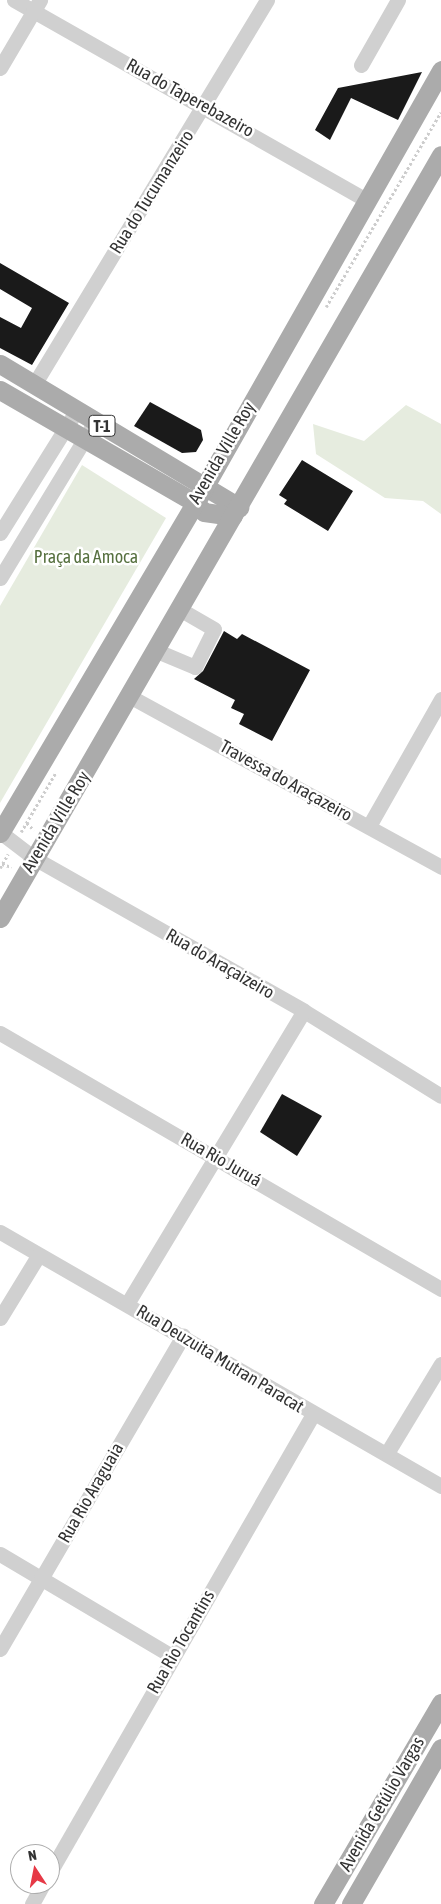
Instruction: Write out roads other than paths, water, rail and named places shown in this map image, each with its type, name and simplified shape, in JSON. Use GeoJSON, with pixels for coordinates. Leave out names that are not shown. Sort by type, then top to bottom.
{"type":"FeatureCollection","features":[{"type":"Feature","properties":{"kind":"main road","name":"Avenida Ville Roy"},"geometry":{"type":"LineString","coordinates":[[0,833],[206,484],[365,199],[441,70]]}},
{"type":"Feature","properties":{"kind":"main road","name":"Avenida Ville Roy"},"geometry":{"type":"LineString","coordinates":[[0,918],[131,696],[439,162]]}},
{"type":"Feature","properties":{"kind":"main road","name":"T-1"},"geometry":{"type":"LineString","coordinates":[[0,364],[35,383],[95,422],[206,484]]}},
{"type":"Feature","properties":{"kind":"main road","name":"T-1"},"geometry":{"type":"LineString","coordinates":[[0,390],[194,502]]}},
{"type":"Feature","properties":{"kind":"main road"},"geometry":{"type":"LineString","coordinates":[[206,484],[236,512]]}},
{"type":"Feature","properties":{"kind":"main road"},"geometry":{"type":"LineString","coordinates":[[194,502],[204,512],[236,512]]}},
{"type":"Feature","properties":{"kind":"main road","name":"Avenida Getúlio Vargas"},"geometry":{"type":"LineString","coordinates":[[323,1904],[441,1703]]}},
{"type":"Feature","properties":{"kind":"main road","name":"Avenida Getúlio Vargas"},"geometry":{"type":"LineString","coordinates":[[351,1904],[441,1748]]}},
{"type":"Feature","properties":{"kind":"main road"},"geometry":{"type":"LineString","coordinates":[[409,1758],[429,1769]]}},
{"type":"Feature","properties":{"kind":"street","name":"Rua do Taperebazeiro"},"geometry":{"type":"LineString","coordinates":[[14,0],[36,5],[365,199]]}},
{"type":"Feature","properties":{"kind":"street","name":"Rua do Tucumanzeiro"},"geometry":{"type":"LineString","coordinates":[[35,383],[267,0]]}},
{"type":"Feature","properties":{"kind":"street"},"geometry":{"type":"LineString","coordinates":[[361,65],[398,0]]}},
{"type":"Feature","properties":{"kind":"street"},"geometry":{"type":"LineString","coordinates":[[0,68],[36,5]]}},
{"type":"Feature","properties":{"kind":"street"},"geometry":{"type":"LineString","coordinates":[[0,533],[63,426],[77,410]]}},
{"type":"Feature","properties":{"kind":"street"},"geometry":{"type":"LineString","coordinates":[[0,578],[82,438],[95,422]]}},
{"type":"Feature","properties":{"kind":"street"},"geometry":{"type":"LineString","coordinates":[[157,650],[195,668],[214,629],[180,610]]}},
{"type":"Feature","properties":{"kind":"street","name":"Travessa do Araçazeiro"},"geometry":{"type":"LineString","coordinates":[[131,696],[369,826],[441,868]]}},
{"type":"Feature","properties":{"kind":"street"},"geometry":{"type":"LineString","coordinates":[[369,826],[441,699]]}},
{"type":"Feature","properties":{"kind":"street","name":"Rua do Araçaizeiro"},"geometry":{"type":"LineString","coordinates":[[0,833],[34,858],[304,1011],[441,1096]]}},
{"type":"Feature","properties":{"kind":"street"},"geometry":{"type":"LineString","coordinates":[[127,1304],[304,1011]]}},
{"type":"Feature","properties":{"kind":"street","name":"Rua Rio Juruá"},"geometry":{"type":"LineString","coordinates":[[0,1033],[217,1157],[441,1289]]}},
{"type":"Feature","properties":{"kind":"street","name":"Rua Deuzuita Mutran Paracat"},"geometry":{"type":"LineString","coordinates":[[0,1232],[38,1256],[127,1304],[313,1414],[441,1486]]}},
{"type":"Feature","properties":{"kind":"street"},"geometry":{"type":"LineString","coordinates":[[0,1318],[38,1256]]}},
{"type":"Feature","properties":{"kind":"street","name":"Rua Rio Araguaia"},"geometry":{"type":"LineString","coordinates":[[0,1649],[183,1336]]}},
{"type":"Feature","properties":{"kind":"street"},"geometry":{"type":"LineString","coordinates":[[387,1454],[441,1364]]}},
{"type":"Feature","properties":{"kind":"street","name":"Rua Rio Tocantins"},"geometry":{"type":"LineString","coordinates":[[60,1854],[172,1656],[313,1414]]}},
{"type":"Feature","properties":{"kind":"street"},"geometry":{"type":"LineString","coordinates":[[0,1554],[172,1656]]}},
{"type":"Feature","properties":{"kind":"park label","name":"Praça da Amoca"},"geometry":{"type":"Point","coordinates":[86,557]}}]}
